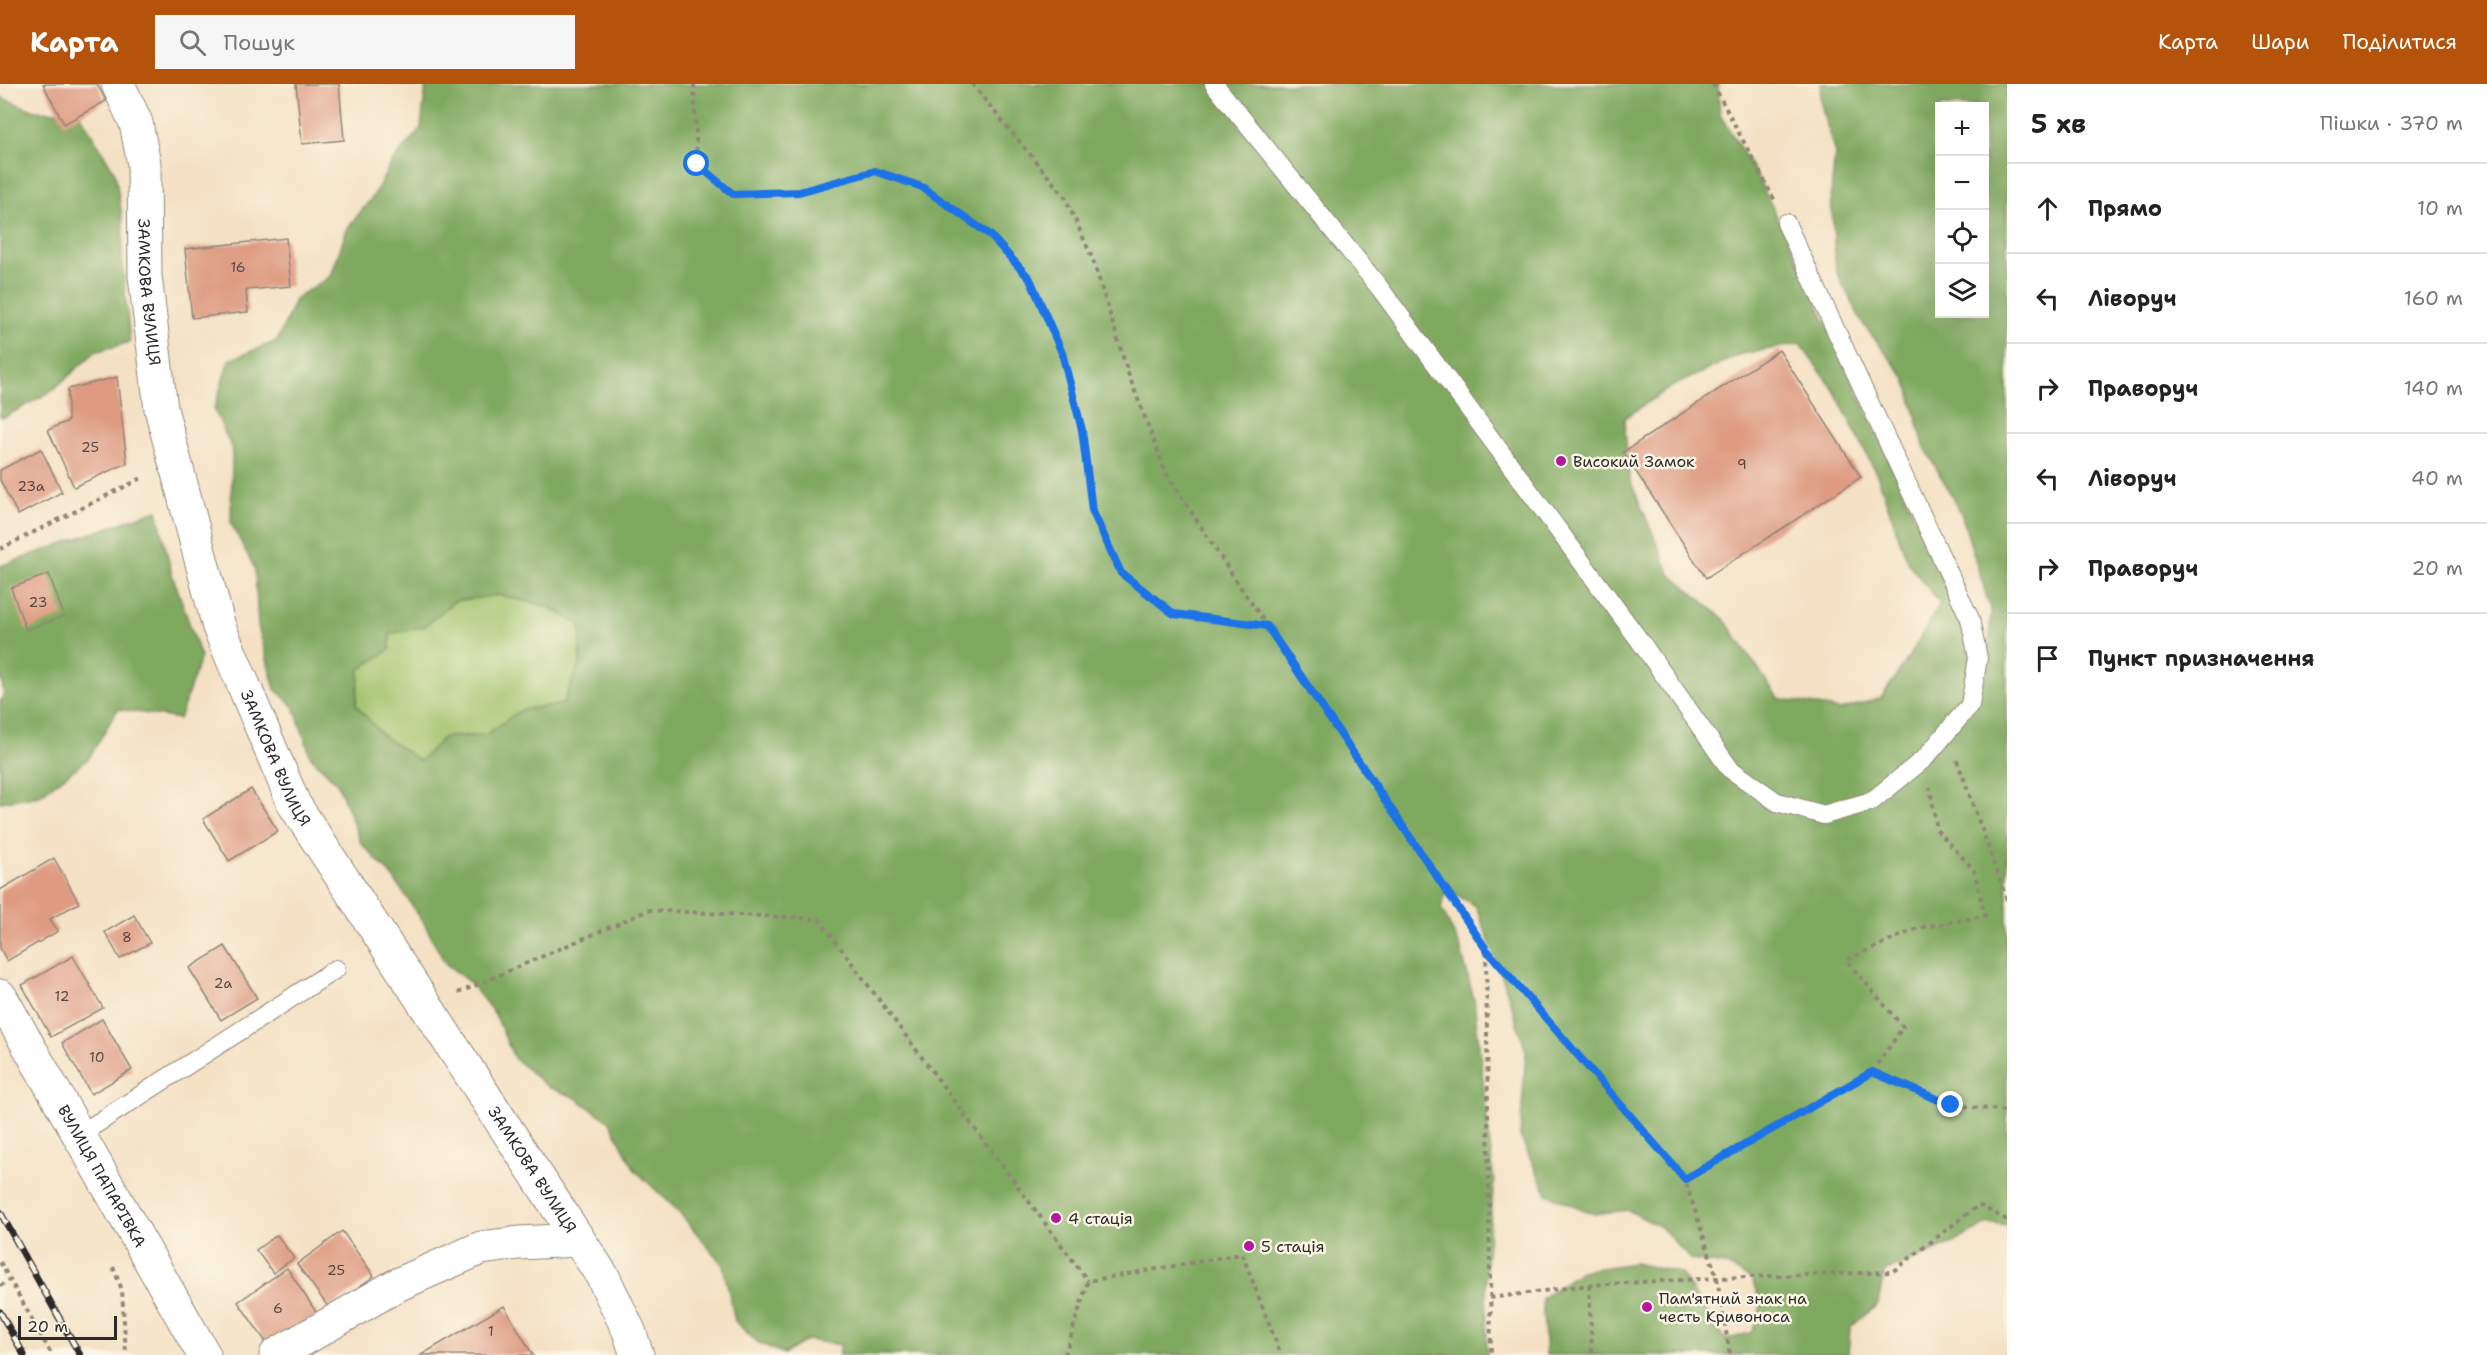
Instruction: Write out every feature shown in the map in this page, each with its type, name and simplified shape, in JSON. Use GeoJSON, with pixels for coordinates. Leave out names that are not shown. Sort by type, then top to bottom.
{"type":"FeatureCollection","features":[{"type":"Feature","properties":{"kind":"street","name":"ЗАМКОВА ВУЛИЦЯ"},"geometry":{"type":"LineString","coordinates":[[118,84],[136,123],[144,164],[145,276],[161,409],[219,627],[294,804],[603,1277],[629,1331],[637,1355]]}},
{"type":"Feature","properties":{"kind":"street","name":"ВУЛИЦЯ ПАПАРІВКА"},"geometry":{"type":"LineString","coordinates":[[0,996],[204,1355]]}},
{"type":"Feature","properties":{"kind":"street"},"geometry":{"type":"LineString","coordinates":[[276,1355],[397,1286],[481,1248],[519,1243],[578,1240]]}},
{"type":"Feature","properties":{"kind":"lane"},"geometry":{"type":"LineString","coordinates":[[1214,84],[1379,287],[1640,641],[1730,769],[1777,802],[1824,815],[1872,801],[1925,758],[1970,705],[1978,658],[1970,619],[1786,223]]}},
{"type":"Feature","properties":{"kind":"lane"},"geometry":{"type":"LineString","coordinates":[[79,1135],[336,969]]}},
{"type":"Feature","properties":{"kind":"path"},"geometry":{"type":"LineString","coordinates":[[694,84],[697,164],[733,194],[799,192],[875,171],[922,187],[990,235],[1030,279],[1062,353],[1082,430],[1092,510],[1121,573],[1174,614],[1267,626]]}},
{"type":"Feature","properties":{"kind":"path"},"geometry":{"type":"LineString","coordinates":[[972,84],[1065,198],[1094,260],[1128,373],[1166,473],[1486,949],[1685,1179],[1717,1278],[1730,1355]]}},
{"type":"Feature","properties":{"kind":"path"},"geometry":{"type":"LineString","coordinates":[[1713,84],[1786,223]]}},
{"type":"Feature","properties":{"kind":"path"},"geometry":{"type":"LineString","coordinates":[[0,549],[175,462]]}},
{"type":"Feature","properties":{"kind":"path"},"geometry":{"type":"LineString","coordinates":[[1947,732],[2007,900]]}},
{"type":"Feature","properties":{"kind":"path"},"geometry":{"type":"LineString","coordinates":[[1685,1179],[1872,1072],[1903,1026],[1846,960],[1918,928],[1985,916],[1974,870],[1937,830],[1925,758]]}},
{"type":"Feature","properties":{"kind":"path"},"geometry":{"type":"LineString","coordinates":[[458,993],[649,910],[819,919],[1088,1281]]}},
{"type":"Feature","properties":{"kind":"path"},"geometry":{"type":"LineString","coordinates":[[1486,949],[1491,1355]]}},
{"type":"Feature","properties":{"kind":"path"},"geometry":{"type":"LineString","coordinates":[[1872,1072],[1951,1105],[2007,1111]]}},
{"type":"Feature","properties":{"kind":"path"},"geometry":{"type":"LineString","coordinates":[[1490,1298],[1589,1285],[1892,1272],[1979,1205],[2007,1220]]}},
{"type":"Feature","properties":{"kind":"path"},"geometry":{"type":"LineString","coordinates":[[1088,1281],[1242,1254],[1281,1355]]}},
{"type":"Feature","properties":{"kind":"path"},"geometry":{"type":"LineString","coordinates":[[110,1259],[122,1290],[126,1355]]}},
{"type":"Feature","properties":{"kind":"path"},"geometry":{"type":"LineString","coordinates":[[0,1262],[52,1355]]}},
{"type":"Feature","properties":{"kind":"path"},"geometry":{"type":"LineString","coordinates":[[0,1286],[10,1280]]}},
{"type":"Feature","properties":{"kind":"path"},"geometry":{"type":"LineString","coordinates":[[1065,1355],[1088,1281]]}},
{"type":"Feature","properties":{"kind":"path"},"geometry":{"type":"LineString","coordinates":[[1589,1285],[1592,1355]]}},
{"type":"Feature","properties":{"kind":"green space"},"geometry":{"type":"Polygon","coordinates":[[[426,84],[1718,84],[1720,115],[1757,176],[1792,247],[1935,561],[1966,635],[1989,647],[1991,611],[1961,513],[1924,446],[1906,379],[1863,324],[1836,271],[1831,194],[1835,154],[1820,100],[1821,84],[2007,84],[2007,1226],[1989,1223],[1951,1244],[1884,1272],[1878,1304],[1850,1328],[1848,1355],[1546,1355],[1542,1298],[1581,1271],[1634,1263],[1680,1273],[1726,1340],[1752,1332],[1761,1306],[1752,1279],[1725,1265],[1691,1260],[1662,1228],[1628,1210],[1594,1214],[1547,1194],[1520,1136],[1526,1051],[1504,982],[1476,906],[1447,889],[1441,908],[1460,946],[1474,1000],[1494,1181],[1486,1264],[1487,1355],[839,1355],[841,1345],[807,1340],[784,1354],[757,1342],[735,1321],[723,1265],[679,1212],[635,1170],[610,1122],[574,1097],[548,1087],[514,1058],[495,1014],[470,983],[445,963],[424,923],[392,876],[361,843],[337,783],[311,757],[294,707],[275,689],[258,626],[255,569],[231,523],[232,448],[214,409],[229,360],[277,341],[296,298],[331,276],[347,229],[374,195],[392,162],[421,128],[426,84]],[[1800,344],[1741,354],[1671,387],[1624,418],[1629,478],[1670,574],[1724,619],[1778,698],[1840,710],[1881,698],[1909,657],[1940,603],[1908,563],[1877,475],[1834,390],[1800,344]],[[500,595],[454,601],[425,626],[390,634],[390,649],[360,669],[356,705],[382,735],[420,761],[444,737],[485,735],[521,710],[563,704],[580,663],[581,626],[550,607],[500,595]]]}},
{"type":"Feature","properties":{"kind":"green space"},"geometry":{"type":"Polygon","coordinates":[[[0,97],[35,111],[79,113],[115,173],[123,223],[122,261],[130,342],[95,352],[52,391],[3,418],[0,416],[0,97]]]}},
{"type":"Feature","properties":{"kind":"green space"},"geometry":{"type":"Polygon","coordinates":[[[157,510],[171,571],[201,657],[179,719],[118,709],[89,758],[40,795],[0,802],[0,702],[4,696],[0,670],[0,566],[157,510]]]}},
{"type":"Feature","properties":{"kind":"green space"},"geometry":{"type":"Polygon","coordinates":[[[500,595],[550,607],[581,626],[580,663],[563,704],[521,710],[485,735],[444,737],[420,761],[382,735],[356,705],[360,669],[390,649],[390,634],[425,626],[454,601],[500,595]]]}},
{"type":"Feature","properties":{"kind":"building"},"geometry":{"type":"Polygon","coordinates":[[[43,84],[97,84],[106,101],[64,124],[43,84]]]}},
{"type":"Feature","properties":{"kind":"building"},"geometry":{"type":"Polygon","coordinates":[[[296,84],[339,84],[344,140],[302,144],[296,84]]]}},
{"type":"Feature","properties":{"kind":"building"},"geometry":{"type":"Polygon","coordinates":[[[286,238],[291,286],[246,290],[248,312],[192,318],[185,249],[286,238]]]}},
{"type":"Feature","properties":{"kind":"building"},"geometry":{"type":"Polygon","coordinates":[[[1779,350],[1861,477],[1706,578],[1623,452],[1779,350]]]}},
{"type":"Feature","properties":{"kind":"building"},"geometry":{"type":"Polygon","coordinates":[[[117,377],[127,463],[74,487],[48,430],[68,421],[68,389],[117,377]]]}},
{"type":"Feature","properties":{"kind":"building"},"geometry":{"type":"Polygon","coordinates":[[[41,449],[62,492],[18,515],[0,480],[0,470],[41,449]]]}},
{"type":"Feature","properties":{"kind":"building"},"geometry":{"type":"Polygon","coordinates":[[[49,574],[64,616],[26,630],[11,588],[49,574]]]}},
{"type":"Feature","properties":{"kind":"building"},"geometry":{"type":"Polygon","coordinates":[[[251,789],[278,831],[229,861],[203,819],[251,789]]]}},
{"type":"Feature","properties":{"kind":"building"},"geometry":{"type":"Polygon","coordinates":[[[54,858],[79,903],[50,919],[58,931],[7,961],[0,948],[0,890],[54,858]]]}},
{"type":"Feature","properties":{"kind":"building"},"geometry":{"type":"Polygon","coordinates":[[[134,915],[150,943],[120,959],[105,932],[134,915]]]}},
{"type":"Feature","properties":{"kind":"building"},"geometry":{"type":"Polygon","coordinates":[[[225,946],[257,998],[221,1020],[189,968],[225,946]]]}},
{"type":"Feature","properties":{"kind":"building"},"geometry":{"type":"Polygon","coordinates":[[[73,956],[103,1008],[51,1037],[22,985],[73,956]]]}},
{"type":"Feature","properties":{"kind":"building"},"geometry":{"type":"Polygon","coordinates":[[[102,1019],[132,1070],[91,1094],[62,1043],[102,1019]]]}},
{"type":"Feature","properties":{"kind":"building"},"geometry":{"type":"Polygon","coordinates":[[[342,1231],[374,1276],[329,1308],[297,1264],[342,1231]]]}},
{"type":"Feature","properties":{"kind":"building"},"geometry":{"type":"Polygon","coordinates":[[[277,1235],[294,1258],[273,1273],[256,1250],[277,1235]]]}},
{"type":"Feature","properties":{"kind":"building"},"geometry":{"type":"Polygon","coordinates":[[[287,1268],[318,1315],[270,1348],[238,1302],[287,1268]]]}},
{"type":"Feature","properties":{"kind":"building"},"geometry":{"type":"Polygon","coordinates":[[[504,1306],[533,1355],[421,1355],[504,1306]]]}},
{"type":"Feature","properties":{"kind":"railway"},"geometry":{"type":"LineString","coordinates":[[0,1212],[80,1355]]}},
{"type":"Feature","properties":{"kind":"railway"},"geometry":{"type":"LineString","coordinates":[[0,1312],[24,1355]]}},
{"type":"Feature","properties":{"kind":"place","name":"Високий Замок"},"geometry":{"type":"Point","coordinates":[1561,461]}},
{"type":"Feature","properties":{"kind":"place","name":"4 стація"},"geometry":{"type":"Point","coordinates":[1056,1218]}},
{"type":"Feature","properties":{"kind":"place","name":"5 стація"},"geometry":{"type":"Point","coordinates":[1249,1246]}},
{"type":"Feature","properties":{"kind":"place","name":"Пам'ятний знак на честь Кривоноса"},"geometry":{"type":"Point","coordinates":[1647,1307]}},
{"type":"Feature","properties":{"kind":"route"},"geometry":{"type":"LineString","coordinates":[[697,164],[733,194],[799,192],[875,171],[922,187],[990,235],[1030,279],[1062,353],[1082,430],[1092,510],[1121,573],[1174,614],[1267,626],[1486,949],[1685,1179],[1872,1072],[1951,1105]]}}]}
